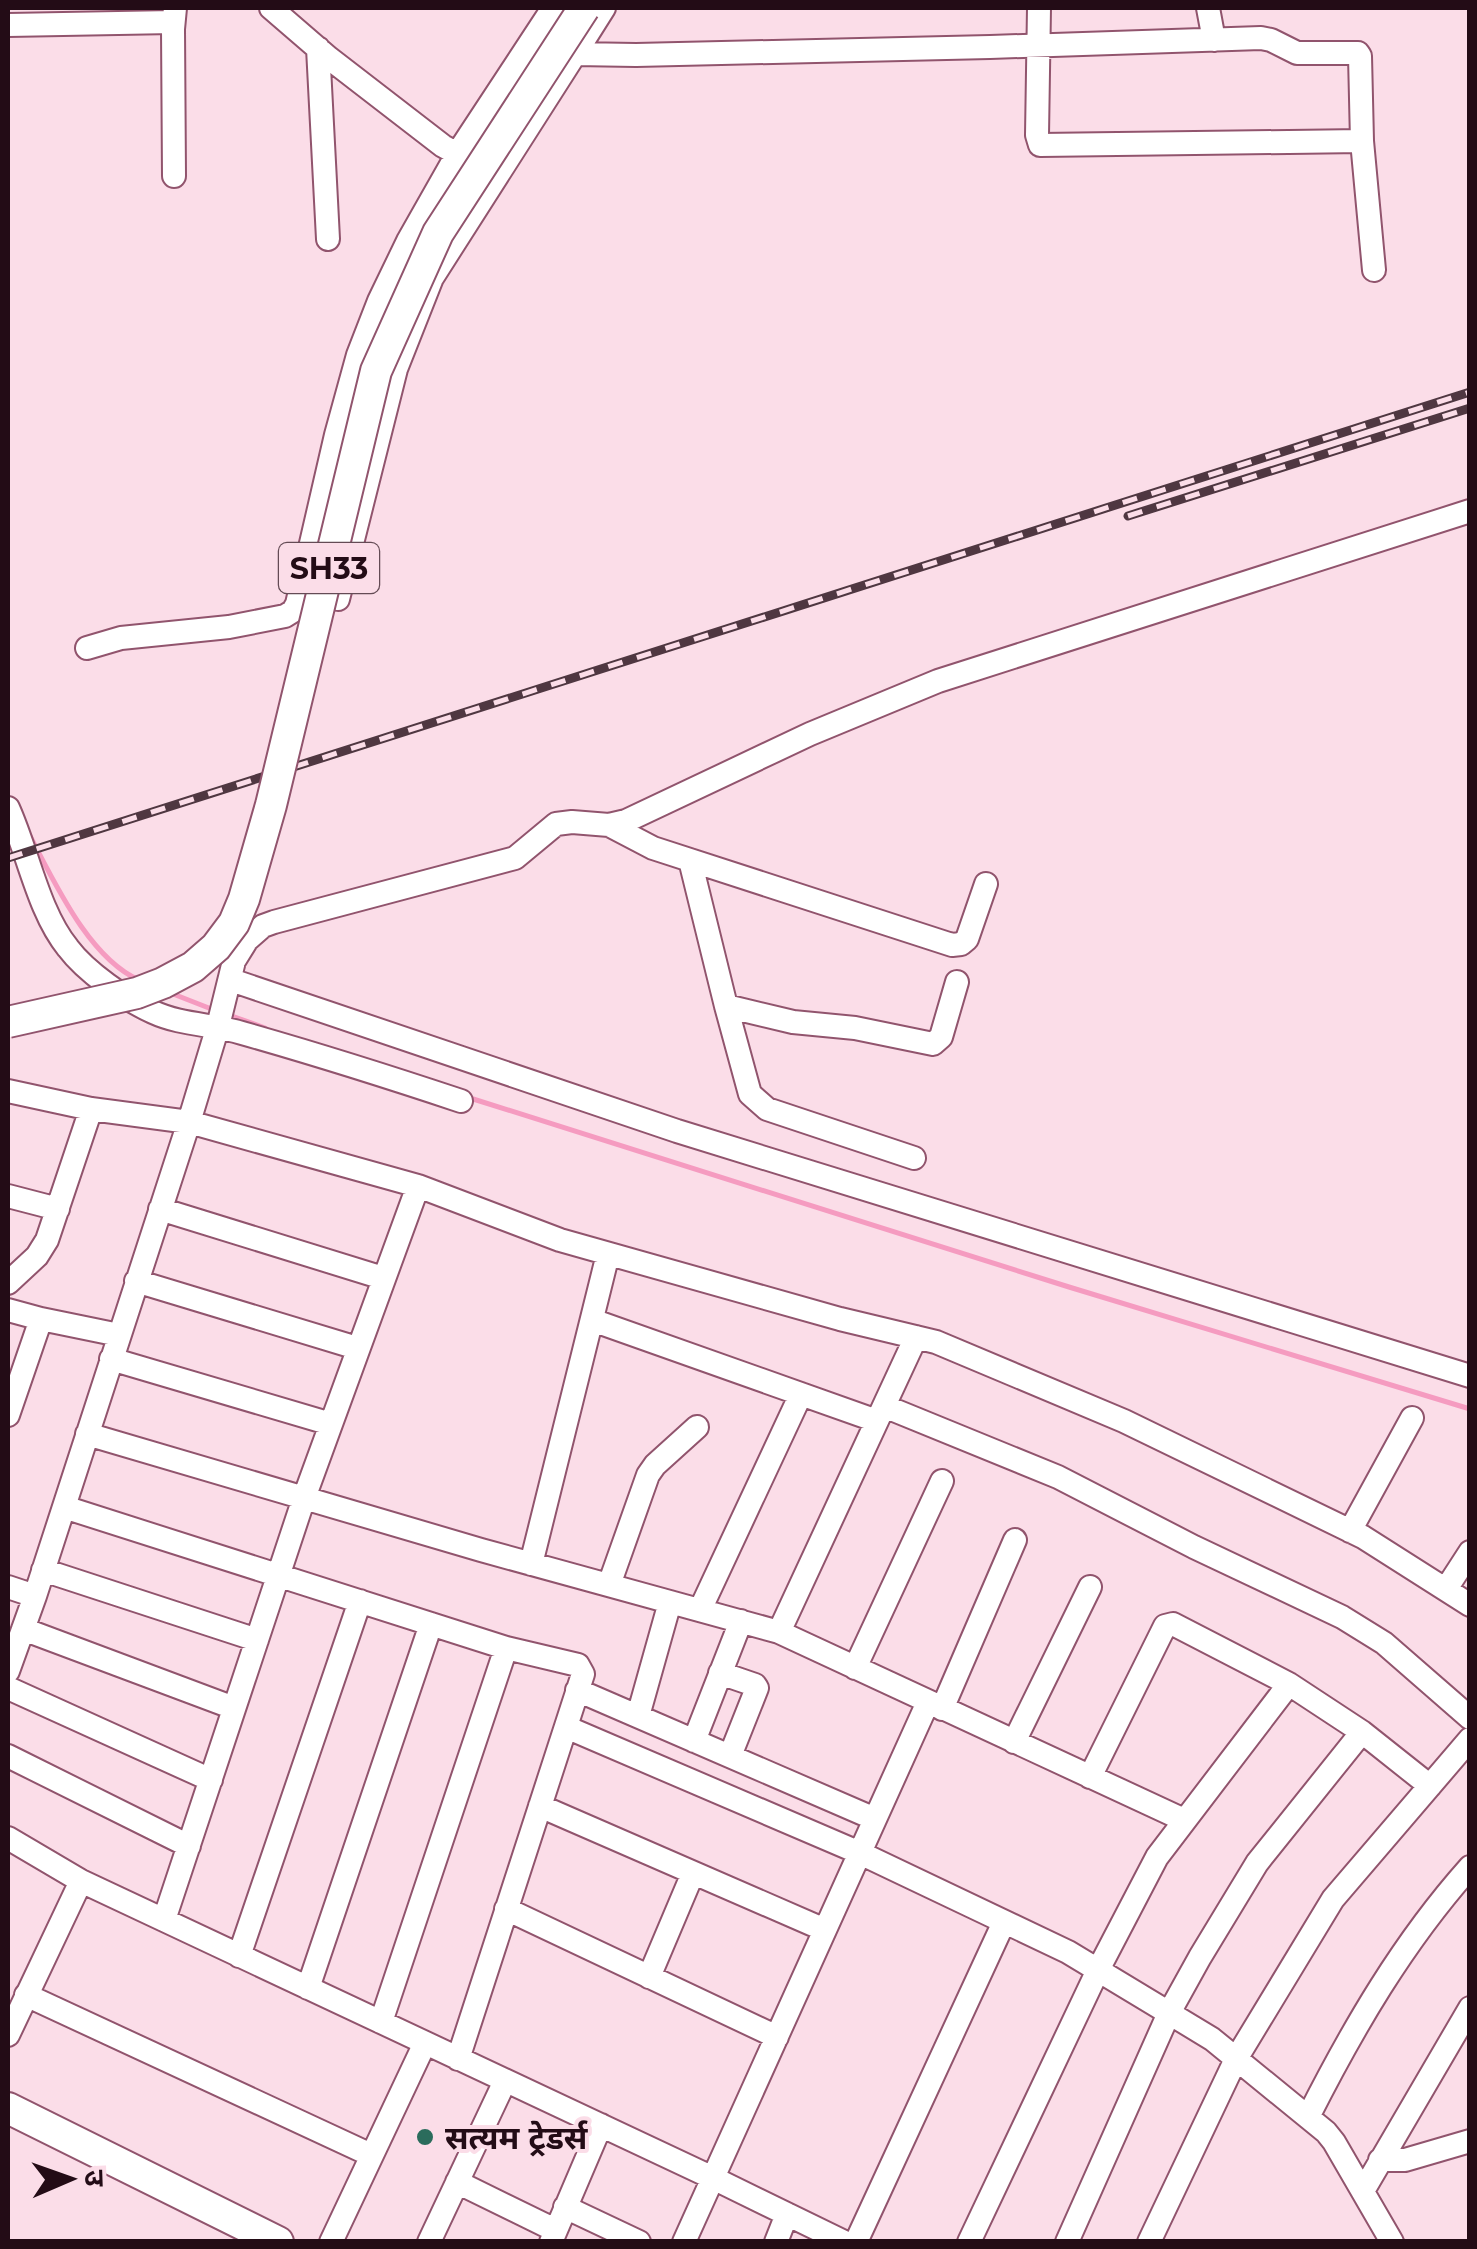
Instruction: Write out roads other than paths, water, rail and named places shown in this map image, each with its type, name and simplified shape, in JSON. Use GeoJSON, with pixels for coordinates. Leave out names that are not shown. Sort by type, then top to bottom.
{"type":"FeatureCollection","features":[{"type":"Feature","properties":{"kind":"main road","name":"SH33"},"geometry":{"type":"LineString","coordinates":[[8,1022],[163,984],[216,947],[234,923],[272,804],[376,370],[438,233],[584,8]]}},
{"type":"Feature","properties":{"kind":"main road"},"geometry":{"type":"LineString","coordinates":[[9,2114],[235,2232],[278,2242]]}},
{"type":"Feature","properties":{"kind":"street"},"geometry":{"type":"LineString","coordinates":[[272,8],[443,146],[459,152]]}},
{"type":"Feature","properties":{"kind":"street"},"geometry":{"type":"LineString","coordinates":[[87,648],[121,638],[229,627],[293,611],[336,434],[358,355],[379,301],[459,152],[553,8]]}},
{"type":"Feature","properties":{"kind":"street"},"geometry":{"type":"LineString","coordinates":[[338,598],[396,369],[432,278],[604,8]]}},
{"type":"Feature","properties":{"kind":"street"},"geometry":{"type":"LineString","coordinates":[[1039,8],[1040,145],[1362,141]]}},
{"type":"Feature","properties":{"kind":"street"},"geometry":{"type":"LineString","coordinates":[[1208,8],[1214,40]]}},
{"type":"Feature","properties":{"kind":"street"},"geometry":{"type":"LineString","coordinates":[[8,25],[174,15],[174,176]]}},
{"type":"Feature","properties":{"kind":"street"},"geometry":{"type":"LineString","coordinates":[[576,54],[1261,38],[1297,53],[1358,53],[1374,270]]}},
{"type":"Feature","properties":{"kind":"street"},"geometry":{"type":"LineString","coordinates":[[318,48],[328,239]]}},
{"type":"Feature","properties":{"kind":"street"},"geometry":{"type":"LineString","coordinates":[[608,826],[938,681],[1470,512]]}},
{"type":"Feature","properties":{"kind":"street"},"geometry":{"type":"LineString","coordinates":[[8,808],[56,931],[86,969],[150,1011],[188,1023],[223,1006],[677,1132],[1470,1376]]}},
{"type":"Feature","properties":{"kind":"street"},"geometry":{"type":"LineString","coordinates":[[8,1671],[189,1122],[234,962],[263,926],[515,858],[556,824],[572,822],[608,826],[654,848],[952,946],[966,939],[986,884]]}},
{"type":"Feature","properties":{"kind":"street"},"geometry":{"type":"LineString","coordinates":[[690,860],[750,1094],[766,1109],[914,1158]]}},
{"type":"Feature","properties":{"kind":"street"},"geometry":{"type":"LineString","coordinates":[[726,1006],[792,1022],[855,1028],[933,1044],[942,1037],[957,982]]}},
{"type":"Feature","properties":{"kind":"street"},"geometry":{"type":"LineString","coordinates":[[223,1006],[310,1052],[462,1101]]}},
{"type":"Feature","properties":{"kind":"street"},"geometry":{"type":"LineString","coordinates":[[8,1091],[189,1122],[418,1186],[560,1240],[936,1342],[1124,1420],[1350,1531],[1470,1604]]}},
{"type":"Feature","properties":{"kind":"street"},"geometry":{"type":"LineString","coordinates":[[8,1284],[43,1248],[90,1108]]}},
{"type":"Feature","properties":{"kind":"street"},"geometry":{"type":"LineString","coordinates":[[164,1920],[304,1498],[418,1186]]}},
{"type":"Feature","properties":{"kind":"street"},"geometry":{"type":"LineString","coordinates":[[8,1196],[58,1209]]}},
{"type":"Feature","properties":{"kind":"street"},"geometry":{"type":"LineString","coordinates":[[160,1209],[383,1278]]}},
{"type":"Feature","properties":{"kind":"street"},"geometry":{"type":"LineString","coordinates":[[531,1564],[608,1254]]}},
{"type":"Feature","properties":{"kind":"street"},"geometry":{"type":"LineString","coordinates":[[136,1281],[357,1348]]}},
{"type":"Feature","properties":{"kind":"street"},"geometry":{"type":"LineString","coordinates":[[8,1310],[119,1335]]}},
{"type":"Feature","properties":{"kind":"street"},"geometry":{"type":"LineString","coordinates":[[8,1415],[40,1318]]}},
{"type":"Feature","properties":{"kind":"street"},"geometry":{"type":"LineString","coordinates":[[592,1320],[801,1394],[881,1414],[1058,1477],[1342,1617],[1384,1644],[1470,1718]]}},
{"type":"Feature","properties":{"kind":"street"},"geometry":{"type":"LineString","coordinates":[[779,1632],[916,1338]]}},
{"type":"Feature","properties":{"kind":"street"},"geometry":{"type":"LineString","coordinates":[[111,1358],[330,1424]]}},
{"type":"Feature","properties":{"kind":"street"},"geometry":{"type":"LineString","coordinates":[[700,1610],[801,1394]]}},
{"type":"Feature","properties":{"kind":"street"},"geometry":{"type":"LineString","coordinates":[[1350,1531],[1412,1418]]}},
{"type":"Feature","properties":{"kind":"street"},"geometry":{"type":"LineString","coordinates":[[609,1585],[648,1474],[697,1428]]}},
{"type":"Feature","properties":{"kind":"street"},"geometry":{"type":"LineString","coordinates":[[87,1434],[779,1632],[1184,1820]]}},
{"type":"Feature","properties":{"kind":"street"},"geometry":{"type":"LineString","coordinates":[[855,1668],[942,1481]]}},
{"type":"Feature","properties":{"kind":"street"},"geometry":{"type":"LineString","coordinates":[[64,1507],[506,1648],[578,1666],[583,1674],[458,2058]]}},
{"type":"Feature","properties":{"kind":"street"},"geometry":{"type":"LineString","coordinates":[[684,2242],[875,1820],[1016,1540]]}},
{"type":"Feature","properties":{"kind":"street"},"geometry":{"type":"LineString","coordinates":[[1446,1590],[1470,1552]]}},
{"type":"Feature","properties":{"kind":"street"},"geometry":{"type":"LineString","coordinates":[[43,1570],[257,1640]]}},
{"type":"Feature","properties":{"kind":"street"},"geometry":{"type":"LineString","coordinates":[[8,1588],[35,1596]]}},
{"type":"Feature","properties":{"kind":"street"},"geometry":{"type":"LineString","coordinates":[[1014,1742],[1090,1588]]}},
{"type":"Feature","properties":{"kind":"street"},"geometry":{"type":"LineString","coordinates":[[239,1956],[360,1601]]}},
{"type":"Feature","properties":{"kind":"street"},"geometry":{"type":"LineString","coordinates":[[638,1716],[670,1602]]}},
{"type":"Feature","properties":{"kind":"street"},"geometry":{"type":"LineString","coordinates":[[694,1741],[740,1621]]}},
{"type":"Feature","properties":{"kind":"street"},"geometry":{"type":"LineString","coordinates":[[308,1988],[431,1624]]}},
{"type":"Feature","properties":{"kind":"street"},"geometry":{"type":"LineString","coordinates":[[1090,1777],[1165,1626],[1172,1624],[1289,1684],[1362,1732],[1430,1786]]}},
{"type":"Feature","properties":{"kind":"street"},"geometry":{"type":"LineString","coordinates":[[22,1629],[234,1708]]}},
{"type":"Feature","properties":{"kind":"street"},"geometry":{"type":"LineString","coordinates":[[380,2022],[506,1648]]}},
{"type":"Feature","properties":{"kind":"street"},"geometry":{"type":"LineString","coordinates":[[720,1673],[757,1688],[730,1756]]}},
{"type":"Feature","properties":{"kind":"street"},"geometry":{"type":"LineString","coordinates":[[969,2242],[1156,1857],[1289,1684]]}},
{"type":"Feature","properties":{"kind":"street"},"geometry":{"type":"LineString","coordinates":[[8,1688],[211,1780]]}},
{"type":"Feature","properties":{"kind":"street"},"geometry":{"type":"LineString","coordinates":[[578,1690],[875,1820]]}},
{"type":"Feature","properties":{"kind":"street"},"geometry":{"type":"LineString","coordinates":[[566,1727],[860,1853],[1068,1952],[1212,2040],[1334,2142],[1392,2242]]}},
{"type":"Feature","properties":{"kind":"street"},"geometry":{"type":"LineString","coordinates":[[1067,2242],[1169,2014],[1257,1863],[1362,1732]]}},
{"type":"Feature","properties":{"kind":"street"},"geometry":{"type":"LineString","coordinates":[[1150,2242],[1236,2060],[1333,1900],[1470,1739]]}},
{"type":"Feature","properties":{"kind":"street"},"geometry":{"type":"LineString","coordinates":[[8,1756],[188,1846]]}},
{"type":"Feature","properties":{"kind":"street"},"geometry":{"type":"LineString","coordinates":[[540,1806],[824,1930]]}},
{"type":"Feature","properties":{"kind":"street"},"geometry":{"type":"LineString","coordinates":[[8,1838],[81,1881],[844,2242]]}},
{"type":"Feature","properties":{"kind":"street"},"geometry":{"type":"LineString","coordinates":[[1308,2117],[1377,1991],[1448,1890],[1470,1866]]}},
{"type":"Feature","properties":{"kind":"street"},"geometry":{"type":"LineString","coordinates":[[649,1977],[692,1872]]}},
{"type":"Feature","properties":{"kind":"street"},"geometry":{"type":"LineString","coordinates":[[8,2035],[81,1881]]}},
{"type":"Feature","properties":{"kind":"street"},"geometry":{"type":"LineString","coordinates":[[506,1909],[776,2037]]}},
{"type":"Feature","properties":{"kind":"street"},"geometry":{"type":"LineString","coordinates":[[856,2242],[1004,1922]]}},
{"type":"Feature","properties":{"kind":"street"},"geometry":{"type":"LineString","coordinates":[[26,1995],[371,2155]]}},
{"type":"Feature","properties":{"kind":"street"},"geometry":{"type":"LineString","coordinates":[[1362,2190],[1470,2008]]}},
{"type":"Feature","properties":{"kind":"street"},"geometry":{"type":"LineString","coordinates":[[331,2242],[425,2043]]}},
{"type":"Feature","properties":{"kind":"street"},"geometry":{"type":"LineString","coordinates":[[429,2242],[505,2081]]}},
{"type":"Feature","properties":{"kind":"street"},"geometry":{"type":"LineString","coordinates":[[457,2182],[553,2236],[600,2125]]}},
{"type":"Feature","properties":{"kind":"street"},"geometry":{"type":"LineString","coordinates":[[1380,2160],[1405,2160],[1470,2141]]}},
{"type":"Feature","properties":{"kind":"street"},"geometry":{"type":"LineString","coordinates":[[566,2207],[639,2242]]}},
{"type":"Feature","properties":{"kind":"street"},"geometry":{"type":"LineString","coordinates":[[776,2242],[787,2214]]}},
{"type":"Feature","properties":{"kind":"waterway"},"geometry":{"type":"LineString","coordinates":[[30,836],[89,937],[104,955],[139,980]]}},
{"type":"Feature","properties":{"kind":"waterway"},"geometry":{"type":"LineString","coordinates":[[168,992],[214,1010]]}},
{"type":"Feature","properties":{"kind":"waterway"},"geometry":{"type":"LineString","coordinates":[[229,1015],[265,1028]]}},
{"type":"Feature","properties":{"kind":"waterway"},"geometry":{"type":"LineString","coordinates":[[470,1098],[1470,1409]]}},
{"type":"Feature","properties":{"kind":"railway"},"geometry":{"type":"LineString","coordinates":[[8,858],[1470,392]]}},
{"type":"Feature","properties":{"kind":"railway"},"geometry":{"type":"LineString","coordinates":[[1128,516],[1470,408]]}},
{"type":"Feature","properties":{"kind":"place","name":"सत्यम ट्रेडर्स"},"geometry":{"type":"Point","coordinates":[425,2137]}}]}
